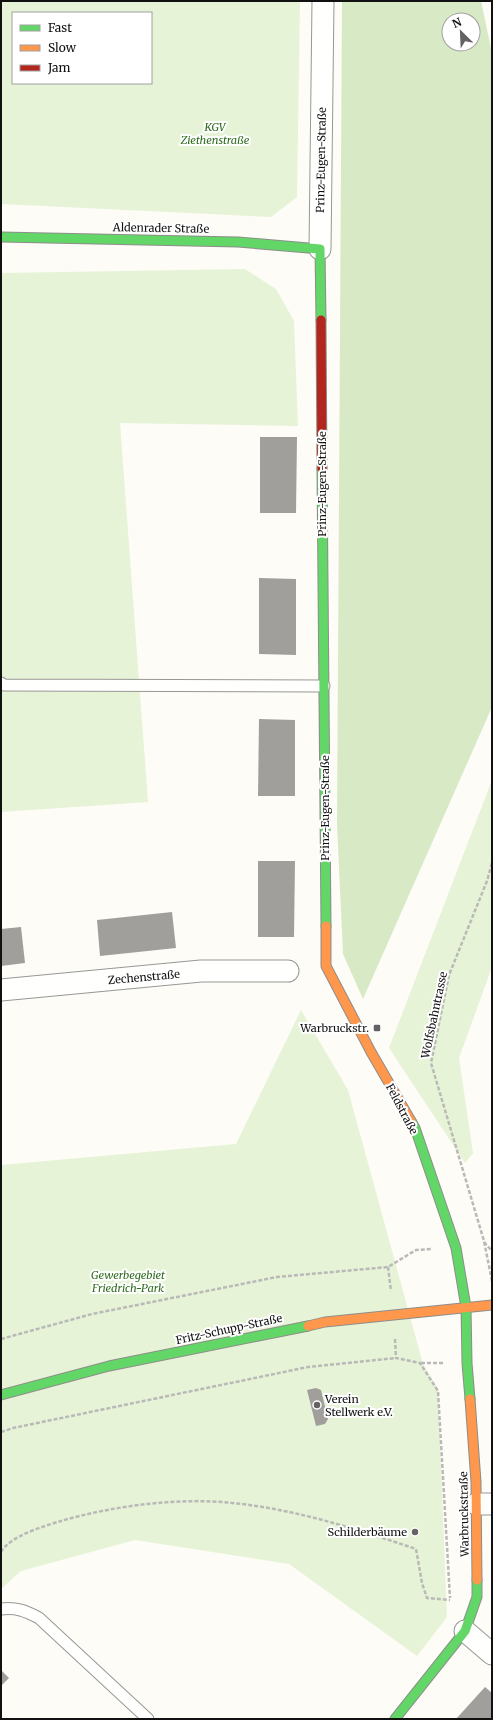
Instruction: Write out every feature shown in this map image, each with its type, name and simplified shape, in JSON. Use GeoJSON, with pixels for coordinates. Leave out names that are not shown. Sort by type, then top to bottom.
{"type":"FeatureCollection","features":[{"type":"Feature","properties":{"kind":"street","name":"Prinz-Eugen-Straße"},"geometry":{"type":"LineString","coordinates":[[323,1],[320,249],[326,966]]}},
{"type":"Feature","properties":{"kind":"street","name":"Aldenrader Straße"},"geometry":{"type":"LineString","coordinates":[[1,237],[238,242],[320,249]]}},
{"type":"Feature","properties":{"kind":"street","name":"Feldstraße"},"geometry":{"type":"LineString","coordinates":[[326,966],[370,1052],[415,1128],[456,1248],[466,1308]]}},
{"type":"Feature","properties":{"kind":"street","name":"Zechenstraße"},"geometry":{"type":"LineString","coordinates":[[1,990],[201,971],[288,972]]}},
{"type":"Feature","properties":{"kind":"street"},"geometry":{"type":"LineString","coordinates":[[466,1308],[492,1305]]}},
{"type":"Feature","properties":{"kind":"street","name":"Fritz-Schupp-Straße"},"geometry":{"type":"LineString","coordinates":[[1,1395],[109,1366],[325,1322],[466,1308]]}},
{"type":"Feature","properties":{"kind":"street","name":"Warbruckstraße"},"geometry":{"type":"LineString","coordinates":[[396,1719],[465,1631],[477,1597],[484,1504],[468,1363],[466,1308]]}},
{"type":"Feature","properties":{"kind":"street"},"geometry":{"type":"LineString","coordinates":[[465,1631],[492,1654]]}},
{"type":"Feature","properties":{"kind":"lane"},"geometry":{"type":"LineString","coordinates":[[1,683],[4,685],[324,686]]}},
{"type":"Feature","properties":{"kind":"lane"},"geometry":{"type":"LineString","coordinates":[[1,1609],[10,1608],[24,1610],[39,1618],[148,1719]]}},
{"type":"Feature","properties":{"kind":"path","name":"Wolfsbahntrasse"},"geometry":{"type":"LineString","coordinates":[[492,864],[487,881],[449,975],[431,1063],[484,1241],[492,1283]]}},
{"type":"Feature","properties":{"kind":"path"},"geometry":{"type":"LineString","coordinates":[[484,1241],[492,1250]]}},
{"type":"Feature","properties":{"kind":"path"},"geometry":{"type":"LineString","coordinates":[[1,1338],[92,1314],[278,1277],[388,1267],[394,1315],[396,1358]]}},
{"type":"Feature","properties":{"kind":"path"},"geometry":{"type":"LineString","coordinates":[[1,1432],[13,1428],[308,1367],[396,1358],[420,1363],[438,1391],[450,1600]]}},
{"type":"Feature","properties":{"kind":"path"},"geometry":{"type":"LineString","coordinates":[[1,1552],[4,1547],[36,1528],[79,1516],[110,1510],[187,1500],[231,1502],[267,1507],[337,1523],[416,1549],[422,1583],[427,1598],[450,1600],[477,1597]]}},
{"type":"Feature","properties":{"kind":"green space","name":"KGV Ziethenstraße"},"geometry":{"type":"Polygon","coordinates":[[[1,1],[300,1],[297,197],[271,217],[1,204],[1,1]]]}},
{"type":"Feature","properties":{"kind":"green space"},"geometry":{"type":"Polygon","coordinates":[[[342,1],[481,1],[492,53],[492,707],[363,999],[343,954],[337,825],[342,1]]]}},
{"type":"Feature","properties":{"kind":"green space"},"geometry":{"type":"Polygon","coordinates":[[[245,269],[276,289],[294,321],[298,426],[120,423],[148,802],[1,812],[1,273],[245,269]]]}},
{"type":"Feature","properties":{"kind":"green space"},"geometry":{"type":"Polygon","coordinates":[[[492,780],[492,967],[459,1058],[473,1153],[465,1163],[389,1048],[492,780]]]}},
{"type":"Feature","properties":{"kind":"green space","name":"Gewerbegebiet Friedrich-Park"},"geometry":{"type":"Polygon","coordinates":[[[301,1010],[348,1090],[423,1364],[438,1389],[447,1617],[417,1656],[289,1564],[135,1540],[21,1571],[1,1589],[1,1165],[236,1144],[301,1010]]]}},
{"type":"Feature","properties":{"kind":"building"},"geometry":{"type":"Polygon","coordinates":[[[260,437],[297,437],[296,513],[260,513],[260,437]]]}},
{"type":"Feature","properties":{"kind":"building"},"geometry":{"type":"Polygon","coordinates":[[[259,578],[296,579],[296,655],[259,654],[259,578]]]}},
{"type":"Feature","properties":{"kind":"building"},"geometry":{"type":"Polygon","coordinates":[[[259,719],[295,720],[295,796],[258,796],[259,719]]]}},
{"type":"Feature","properties":{"kind":"building"},"geometry":{"type":"Polygon","coordinates":[[[258,861],[295,861],[294,937],[258,937],[258,861]]]}},
{"type":"Feature","properties":{"kind":"building"},"geometry":{"type":"Polygon","coordinates":[[[172,912],[176,948],[100,956],[97,920],[172,912]]]}},
{"type":"Feature","properties":{"kind":"building"},"geometry":{"type":"Polygon","coordinates":[[[21,927],[25,963],[1,966],[1,929],[21,927]]]}},
{"type":"Feature","properties":{"kind":"building","name":"Verein Stellwerk e.V."},"geometry":{"type":"Polygon","coordinates":[[[316,1388],[321,1390],[328,1419],[325,1424],[316,1426],[307,1390],[316,1388]]]}},
{"type":"Feature","properties":{"kind":"building"},"geometry":{"type":"Polygon","coordinates":[[[1,1670],[9,1678],[1,1686],[1,1670]]]}},
{"type":"Feature","properties":{"kind":"building"},"geometry":{"type":"Polygon","coordinates":[[[485,1687],[492,1693],[492,1719],[456,1719],[485,1687]]]}},
{"type":"Feature","properties":{"kind":"traffic: fast"},"geometry":{"type":"LineString","coordinates":[[1,237],[238,242],[320,249],[321,320]]}},
{"type":"Feature","properties":{"kind":"traffic: fast"},"geometry":{"type":"LineString","coordinates":[[322,469],[326,926]]}},
{"type":"Feature","properties":{"kind":"traffic: fast"},"geometry":{"type":"LineString","coordinates":[[411,1121],[415,1128],[456,1248],[466,1307],[467,1363],[470,1399]]}},
{"type":"Feature","properties":{"kind":"traffic: fast"},"geometry":{"type":"LineString","coordinates":[[1,1395],[109,1366],[308,1326]]}},
{"type":"Feature","properties":{"kind":"traffic: fast"},"geometry":{"type":"LineString","coordinates":[[395,1719],[465,1631],[477,1597],[477,1580]]}},
{"type":"Feature","properties":{"kind":"traffic: slow"},"geometry":{"type":"LineString","coordinates":[[326,926],[326,966],[371,1052],[411,1121]]}},
{"type":"Feature","properties":{"kind":"traffic: slow"},"geometry":{"type":"LineString","coordinates":[[308,1326],[325,1322],[492,1305]]}},
{"type":"Feature","properties":{"kind":"traffic: slow"},"geometry":{"type":"LineString","coordinates":[[470,1399],[476,1482],[477,1580]]}},
{"type":"Feature","properties":{"kind":"traffic: jam"},"geometry":{"type":"LineString","coordinates":[[321,320],[322,469]]}},
{"type":"Feature","properties":{"kind":"place","name":"Warbruckstr."},"geometry":{"type":"Point","coordinates":[377,1028]}},
{"type":"Feature","properties":{"kind":"place","name":"Verein Stellwerk e.V."},"geometry":{"type":"Point","coordinates":[317,1405]}},
{"type":"Feature","properties":{"kind":"place","name":"Schilderbäume"},"geometry":{"type":"Point","coordinates":[415,1532]}}]}
